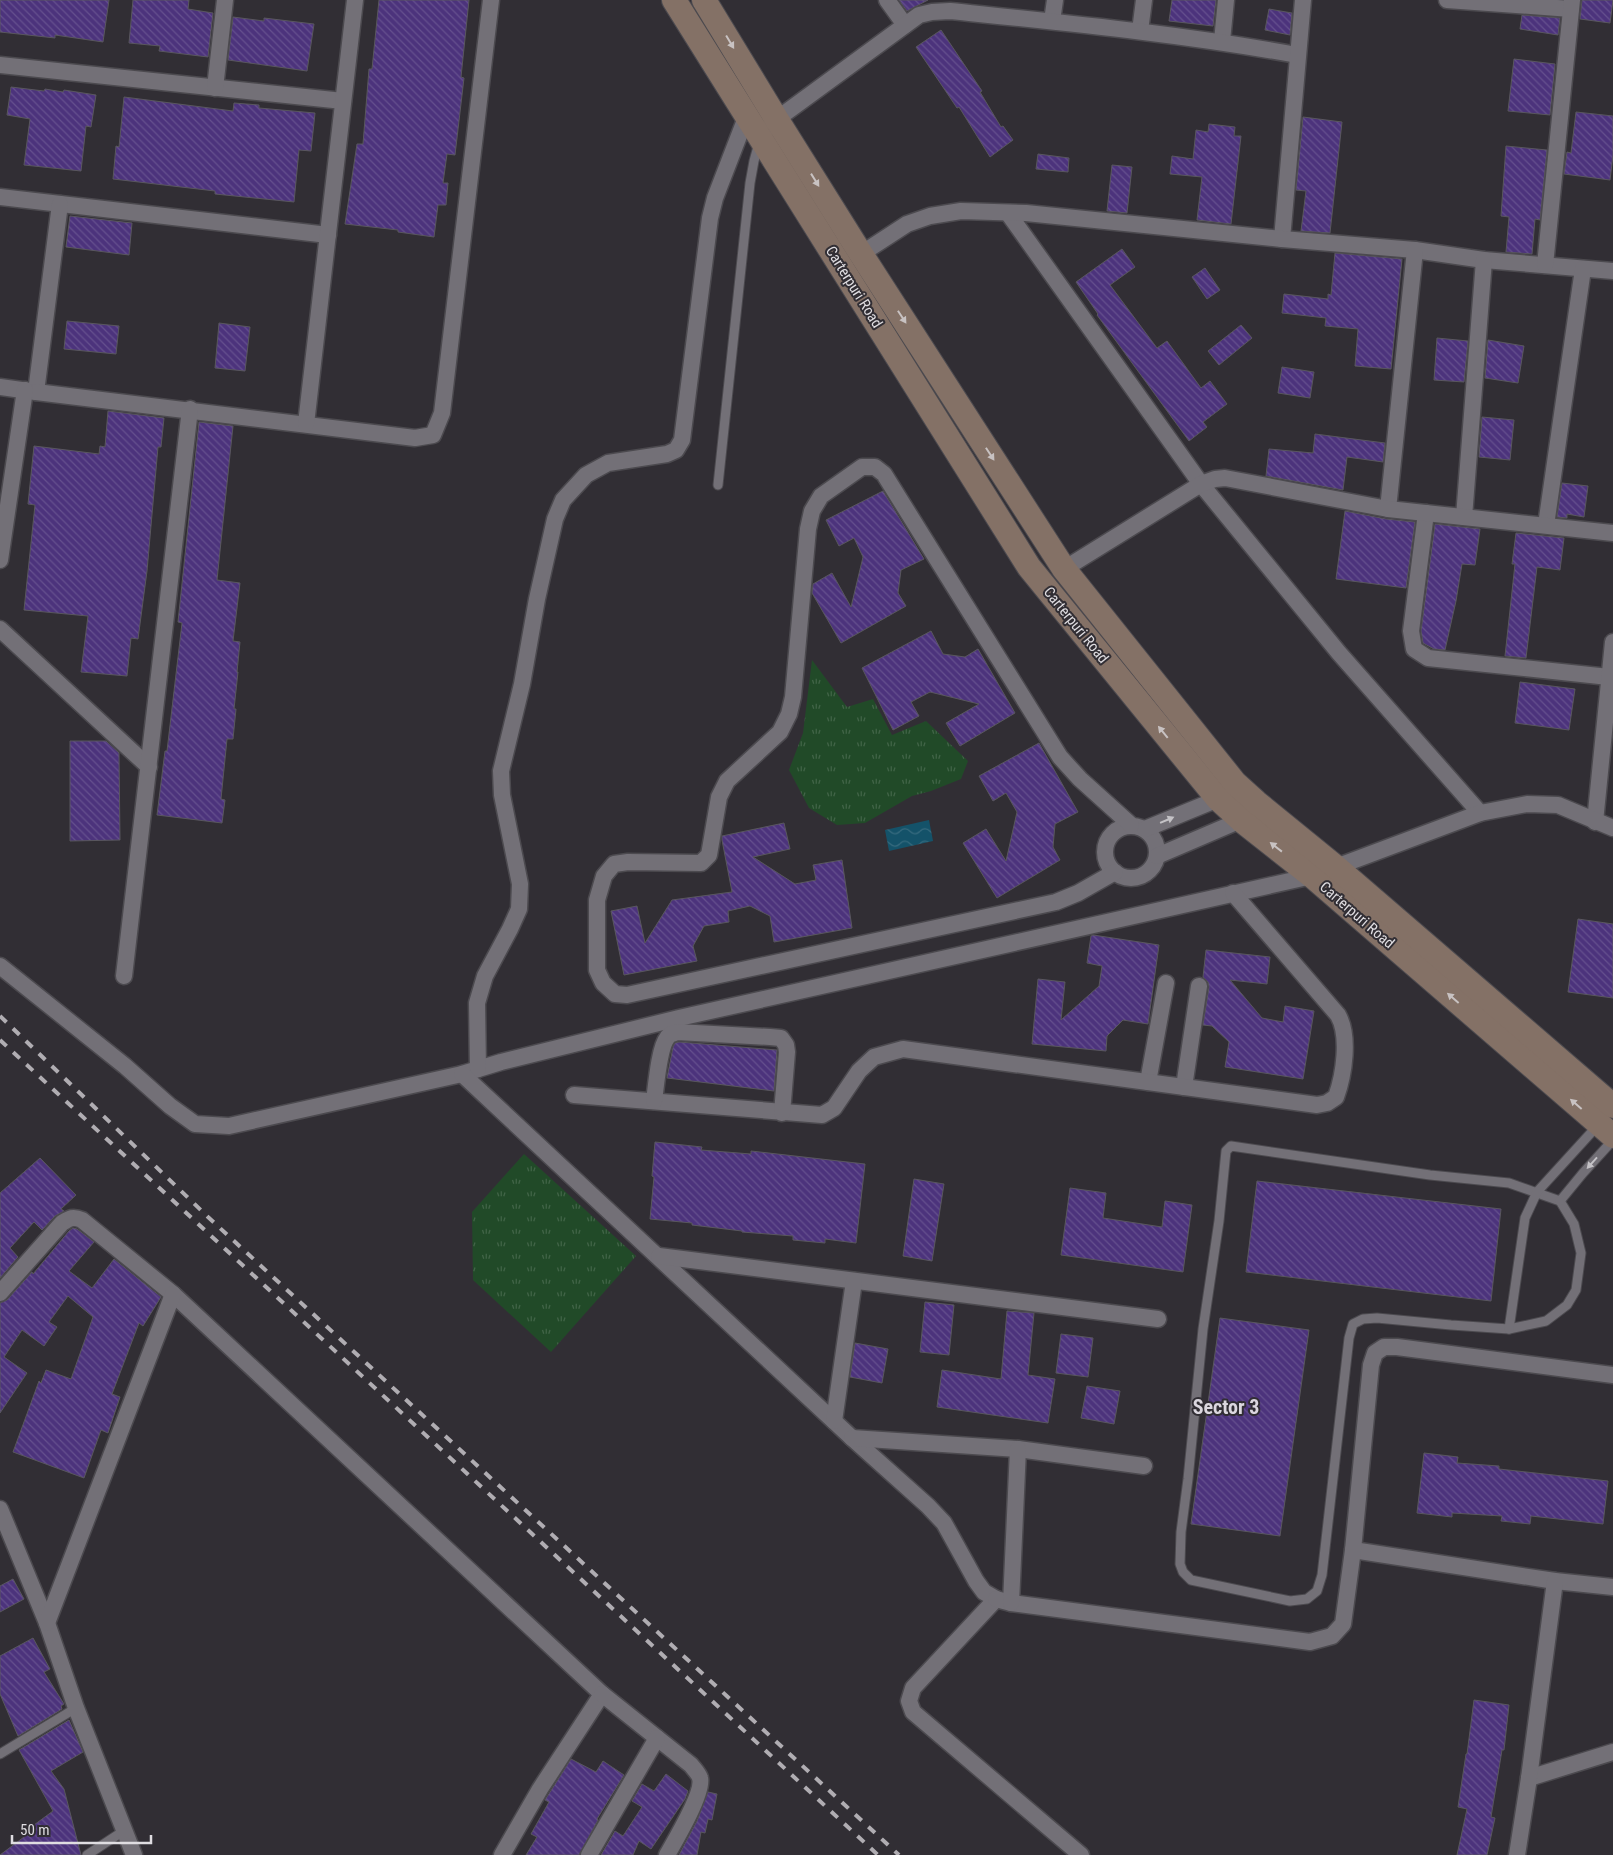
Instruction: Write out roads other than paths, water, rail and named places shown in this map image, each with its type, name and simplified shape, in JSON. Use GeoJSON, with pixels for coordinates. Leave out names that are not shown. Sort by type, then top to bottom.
{"type":"FeatureCollection","features":[{"type":"Feature","properties":{"kind":"main road","name":"Carterpuri Road"},"geometry":{"type":"LineString","coordinates":[[674,0],[747,115],[769,128],[861,254],[1064,569],[1227,791]]}},
{"type":"Feature","properties":{"kind":"main road","name":"Carterpuri Road"},"geometry":{"type":"LineString","coordinates":[[704,0],[769,128],[1030,568],[1227,791],[1312,876],[1609,1121]]}},
{"type":"Feature","properties":{"kind":"main road","name":"Carterpuri Road"},"geometry":{"type":"LineString","coordinates":[[1248,811],[1337,868],[1609,1121]]}},
{"type":"Feature","properties":{"kind":"street"},"geometry":{"type":"LineString","coordinates":[[215,88],[225,0]]}},
{"type":"Feature","properties":{"kind":"street"},"geometry":{"type":"LineString","coordinates":[[306,424],[355,0]]}},
{"type":"Feature","properties":{"kind":"street"},"geometry":{"type":"LineString","coordinates":[[0,387],[415,438],[433,435],[442,412],[491,0]]}},
{"type":"Feature","properties":{"kind":"street"},"geometry":{"type":"LineString","coordinates":[[887,0],[905,25]]}},
{"type":"Feature","properties":{"kind":"street"},"geometry":{"type":"LineString","coordinates":[[1052,21],[1055,0]]}},
{"type":"Feature","properties":{"kind":"street"},"geometry":{"type":"LineString","coordinates":[[1140,31],[1144,0]]}},
{"type":"Feature","properties":{"kind":"street"},"geometry":{"type":"LineString","coordinates":[[1222,42],[1226,0]]}},
{"type":"Feature","properties":{"kind":"street"},"geometry":{"type":"LineString","coordinates":[[1282,239],[1303,0]]}},
{"type":"Feature","properties":{"kind":"street"},"geometry":{"type":"LineString","coordinates":[[1447,0],[1571,5],[1545,265]]}},
{"type":"Feature","properties":{"kind":"street"},"geometry":{"type":"LineString","coordinates":[[769,128],[919,15],[932,12],[950,11],[1140,31],[1222,42],[1297,55]]}},
{"type":"Feature","properties":{"kind":"street"},"geometry":{"type":"LineString","coordinates":[[0,65],[343,102]]}},
{"type":"Feature","properties":{"kind":"street"},"geometry":{"type":"LineString","coordinates":[[478,1069],[477,1003],[485,976],[519,909],[520,884],[502,795],[501,771],[522,684],[537,599],[555,519],[563,500],[586,475],[608,463],[667,454],[676,450],[682,440],[710,218],[720,182],[747,115]]}},
{"type":"Feature","properties":{"kind":"street"},"geometry":{"type":"LineString","coordinates":[[0,197],[328,235]]}},
{"type":"Feature","properties":{"kind":"street"},"geometry":{"type":"LineString","coordinates":[[0,560],[31,391],[60,204]]}},
{"type":"Feature","properties":{"kind":"street"},"geometry":{"type":"LineString","coordinates":[[861,254],[907,224],[930,216],[961,210],[1008,212],[1415,250],[1484,260],[1613,271]]}},
{"type":"Feature","properties":{"kind":"street"},"geometry":{"type":"LineString","coordinates":[[1008,212],[1201,484],[1339,653],[1480,813]]}},
{"type":"Feature","properties":{"kind":"street"},"geometry":{"type":"LineString","coordinates":[[1388,509],[1415,250]]}},
{"type":"Feature","properties":{"kind":"street"},"geometry":{"type":"LineString","coordinates":[[1464,517],[1484,260]]}},
{"type":"Feature","properties":{"kind":"street"},"geometry":{"type":"LineString","coordinates":[[1546,525],[1583,269]]}},
{"type":"Feature","properties":{"kind":"street"},"geometry":{"type":"LineString","coordinates":[[124,976],[190,409]]}},
{"type":"Feature","properties":{"kind":"street"},"geometry":{"type":"LineString","coordinates":[[1115,872],[1078,894],[1056,902],[627,995],[615,994],[603,983],[598,970],[598,900],[604,876],[614,864],[628,862],[701,863],[709,855],[719,797],[727,781],[780,732],[789,714],[794,697],[808,529],[812,511],[821,496],[862,467],[875,467],[884,474],[1060,757],[1080,780],[1138,827],[1155,841],[1158,848],[1155,863],[1145,874],[1130,878],[1115,872],[1106,859],[1107,843],[1110,836],[1116,830],[1138,827],[1227,791]]}},
{"type":"Feature","properties":{"kind":"street"},"geometry":{"type":"LineString","coordinates":[[1064,569],[1201,484],[1225,478],[1388,509],[1613,533]]}},
{"type":"Feature","properties":{"kind":"street"},"geometry":{"type":"LineString","coordinates":[[1426,513],[1411,631],[1414,649],[1428,658],[1609,677]]}},
{"type":"Feature","properties":{"kind":"street"},"geometry":{"type":"LineString","coordinates":[[0,629],[149,766]]}},
{"type":"Feature","properties":{"kind":"street"},"geometry":{"type":"LineString","coordinates":[[1595,822],[1613,642]]}},
{"type":"Feature","properties":{"kind":"street"},"geometry":{"type":"LineString","coordinates":[[0,966],[124,1066],[170,1106],[195,1124],[229,1126],[462,1074],[679,1018],[1312,876],[1480,813],[1527,804],[1558,805],[1613,828]]}},
{"type":"Feature","properties":{"kind":"street"},"geometry":{"type":"LineString","coordinates":[[1157,856],[1248,811]]}},
{"type":"Feature","properties":{"kind":"street"},"geometry":{"type":"LineString","coordinates":[[574,1095],[822,1115],[834,1108],[859,1071],[874,1057],[902,1049],[1317,1105],[1327,1103],[1336,1098],[1340,1086],[1346,1038],[1343,1024],[1338,1015],[1233,893]]}},
{"type":"Feature","properties":{"kind":"street"},"geometry":{"type":"LineString","coordinates":[[1148,1082],[1166,983]]}},
{"type":"Feature","properties":{"kind":"street"},"geometry":{"type":"LineString","coordinates":[[1184,1087],[1199,986]]}},
{"type":"Feature","properties":{"kind":"street"},"geometry":{"type":"LineString","coordinates":[[654,1101],[662,1051],[665,1040],[669,1035],[677,1032],[770,1036],[781,1038],[786,1044],[788,1052],[782,1113]]}},
{"type":"Feature","properties":{"kind":"street"},"geometry":{"type":"LineString","coordinates":[[462,1074],[659,1256],[834,1422],[928,1506],[944,1523],[984,1592],[1003,1601],[1310,1642],[1332,1636],[1343,1624],[1353,1550],[1371,1365],[1375,1353],[1384,1347],[1397,1347],[1613,1375]]}},
{"type":"Feature","properties":{"kind":"street"},"geometry":{"type":"LineString","coordinates":[[0,1293],[62,1223],[76,1217],[173,1294],[602,1694],[691,1766],[700,1777],[701,1786],[684,1826],[667,1855]]}},
{"type":"Feature","properties":{"kind":"street"},"geometry":{"type":"LineString","coordinates":[[659,1256],[1158,1318]]}},
{"type":"Feature","properties":{"kind":"street"},"geometry":{"type":"LineString","coordinates":[[834,1422],[854,1280]]}},
{"type":"Feature","properties":{"kind":"street"},"geometry":{"type":"LineString","coordinates":[[46,1623],[173,1294]]}},
{"type":"Feature","properties":{"kind":"street"},"geometry":{"type":"LineString","coordinates":[[852,1438],[1018,1449],[1144,1466]]}},
{"type":"Feature","properties":{"kind":"street"},"geometry":{"type":"LineString","coordinates":[[1018,1449],[1003,1601],[913,1688],[909,1701],[913,1712],[1082,1855]]}},
{"type":"Feature","properties":{"kind":"street"},"geometry":{"type":"LineString","coordinates":[[0,1509],[46,1623],[76,1708],[134,1855]]}},
{"type":"Feature","properties":{"kind":"street"},"geometry":{"type":"LineString","coordinates":[[1353,1550],[1555,1581],[1613,1587]]}},
{"type":"Feature","properties":{"kind":"street"},"geometry":{"type":"LineString","coordinates":[[1517,1855],[1555,1581]]}},
{"type":"Feature","properties":{"kind":"street"},"geometry":{"type":"LineString","coordinates":[[502,1855],[540,1789],[602,1694]]}},
{"type":"Feature","properties":{"kind":"street"},"geometry":{"type":"LineString","coordinates":[[590,1855],[657,1738]]}},
{"type":"Feature","properties":{"kind":"street"},"geometry":{"type":"LineString","coordinates":[[1529,1778],[1613,1752]]}},
{"type":"Feature","properties":{"kind":"lane"},"geometry":{"type":"LineString","coordinates":[[718,485],[750,183],[754,161],[769,128]]}},
{"type":"Feature","properties":{"kind":"lane"},"geometry":{"type":"LineString","coordinates":[[1509,1328],[1525,1218],[1537,1192],[1609,1121]]}},
{"type":"Feature","properties":{"kind":"lane"},"geometry":{"type":"LineString","coordinates":[[1560,1201],[1583,1173],[1609,1121]]}},
{"type":"Feature","properties":{"kind":"lane"},"geometry":{"type":"LineString","coordinates":[[1231,1146],[1430,1175],[1509,1183],[1537,1192],[1560,1201],[1574,1224],[1581,1253],[1576,1290],[1566,1305],[1546,1321],[1509,1328],[1451,1326],[1376,1318],[1363,1319],[1353,1324],[1349,1338],[1322,1576],[1317,1591],[1307,1599],[1290,1601],[1191,1580],[1183,1572],[1180,1564],[1181,1532],[1203,1329],[1219,1221],[1226,1150],[1231,1146]]}},
{"type":"Feature","properties":{"kind":"lane"},"geometry":{"type":"LineString","coordinates":[[0,1754],[76,1708]]}},
{"type":"Feature","properties":{"kind":"lane"},"geometry":{"type":"LineString","coordinates":[[87,1855],[125,1830]]}},
{"type":"Feature","properties":{"kind":"water"},"geometry":{"type":"Polygon","coordinates":[[[929,820],[933,841],[889,851],[885,830],[929,820]]]}},
{"type":"Feature","properties":{"kind":"railway"},"geometry":{"type":"LineString","coordinates":[[0,1016],[208,1217],[899,1855]]}},
{"type":"Feature","properties":{"kind":"railway"},"geometry":{"type":"LineString","coordinates":[[0,1040],[878,1855]]}},
{"type":"Feature","properties":{"kind":"district","name":"Sector 3"},"geometry":{"type":"Point","coordinates":[1226,1407]}}]}
